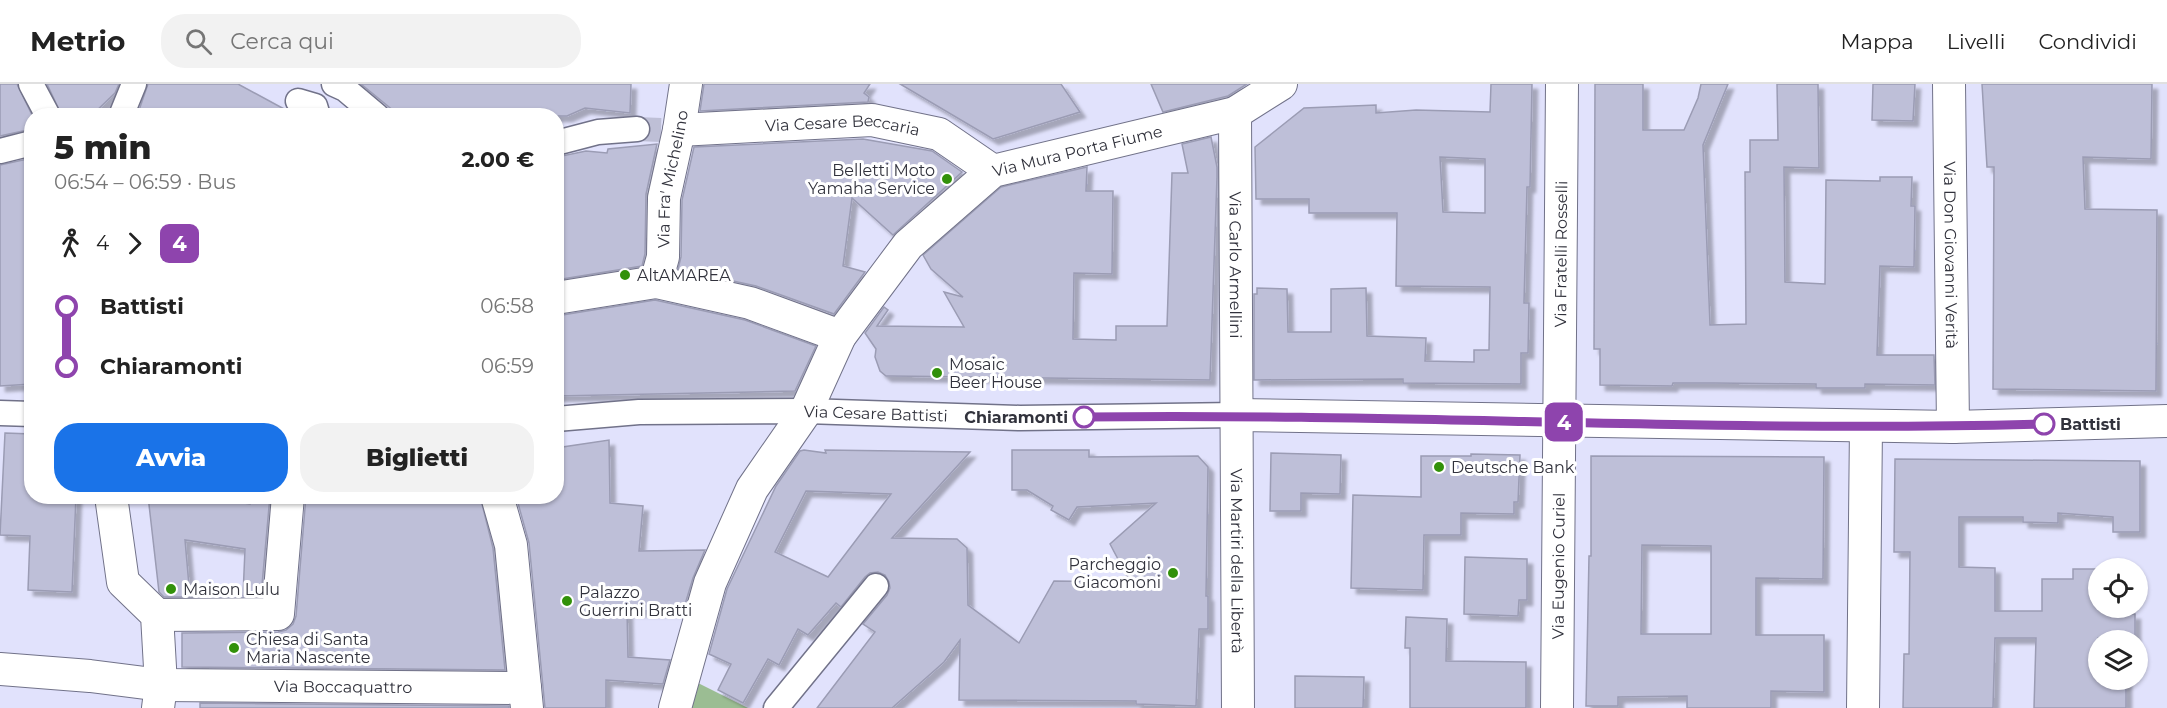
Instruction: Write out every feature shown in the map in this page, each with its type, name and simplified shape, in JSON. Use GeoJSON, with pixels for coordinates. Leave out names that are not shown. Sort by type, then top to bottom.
{"type":"FeatureCollection","features":[{"type":"Feature","properties":{"kind":"street"},"geometry":{"type":"LineString","coordinates":[[31,84],[44,108]]}},
{"type":"Feature","properties":{"kind":"street"},"geometry":{"type":"LineString","coordinates":[[124,108],[134,84]]}},
{"type":"Feature","properties":{"kind":"street"},"geometry":{"type":"LineString","coordinates":[[334,84],[345,89],[368,108]]}},
{"type":"Feature","properties":{"kind":"street","name":"Via Fra' Michelino"},"geometry":{"type":"LineString","coordinates":[[656,282],[663,257],[664,198],[671,130],[686,84]]}},
{"type":"Feature","properties":{"kind":"street","name":"Via Mura Porta Fiume"},"geometry":{"type":"LineString","coordinates":[[675,708],[710,583],[753,489],[806,411],[840,336],[908,245],[993,171],[1235,113],[1281,84]]}},
{"type":"Feature","properties":{"kind":"street","name":"Via Fratelli Rosselli"},"geometry":{"type":"LineString","coordinates":[[1560,422],[1562,84]]}},
{"type":"Feature","properties":{"kind":"street","name":"Via Don Giovanni Verità"},"geometry":{"type":"LineString","coordinates":[[1949,84],[1953,427]]}},
{"type":"Feature","properties":{"kind":"street"},"geometry":{"type":"LineString","coordinates":[[298,101],[316,108]]}},
{"type":"Feature","properties":{"kind":"street","name":"Via Carlo Armellini"},"geometry":{"type":"LineString","coordinates":[[1235,113],[1237,415]]}},
{"type":"Feature","properties":{"kind":"street","name":"Via Cesare Beccaria"},"geometry":{"type":"LineString","coordinates":[[671,130],[872,120],[939,134],[993,171]]}},
{"type":"Feature","properties":{"kind":"street"},"geometry":{"type":"LineString","coordinates":[[564,141],[598,132],[637,129]]}},
{"type":"Feature","properties":{"kind":"street"},"geometry":{"type":"LineString","coordinates":[[0,151],[24,145]]}},
{"type":"Feature","properties":{"kind":"street"},"geometry":{"type":"LineString","coordinates":[[564,297],[656,282],[750,303],[840,336]]}},
{"type":"Feature","properties":{"kind":"street","name":"Via Cesare Battisti"},"geometry":{"type":"LineString","coordinates":[[564,418],[639,412],[806,411],[1020,418],[1237,415],[1953,427],[2167,421]]}},
{"type":"Feature","properties":{"kind":"street"},"geometry":{"type":"LineString","coordinates":[[0,413],[24,414]]}},
{"type":"Feature","properties":{"kind":"street","name":"Via Martiri della Libertà"},"geometry":{"type":"LineString","coordinates":[[1237,415],[1238,708]]}},
{"type":"Feature","properties":{"kind":"street","name":"Via Eugenio Curiel"},"geometry":{"type":"LineString","coordinates":[[1557,708],[1560,422]]}},
{"type":"Feature","properties":{"kind":"street"},"geometry":{"type":"LineString","coordinates":[[1863,708],[1866,426]]}},
{"type":"Feature","properties":{"kind":"street"},"geometry":{"type":"LineString","coordinates":[[112,504],[123,582],[157,615],[159,697]]}},
{"type":"Feature","properties":{"kind":"street"},"geometry":{"type":"LineString","coordinates":[[157,615],[279,614],[287,504]]}},
{"type":"Feature","properties":{"kind":"street"},"geometry":{"type":"LineString","coordinates":[[499,504],[511,545],[526,698]]}},
{"type":"Feature","properties":{"kind":"street"},"geometry":{"type":"LineString","coordinates":[[776,708],[876,586]]}},
{"type":"Feature","properties":{"kind":"street","name":"Via Boccaquattro"},"geometry":{"type":"LineString","coordinates":[[0,669],[90,676],[159,697],[526,698]]}},
{"type":"Feature","properties":{"kind":"green space"},"geometry":{"type":"Polygon","coordinates":[[[696,682],[748,708],[690,708],[696,682]]]}},
{"type":"Feature","properties":{"kind":"building"},"geometry":{"type":"Polygon","coordinates":[[[0,84],[17,84],[29,108],[24,108],[24,131],[0,136],[0,84]]]}},
{"type":"Feature","properties":{"kind":"building"},"geometry":{"type":"Polygon","coordinates":[[[47,84],[119,84],[115,93],[99,108],[58,108],[47,84]]]}},
{"type":"Feature","properties":{"kind":"building"},"geometry":{"type":"Polygon","coordinates":[[[148,84],[238,84],[282,108],[140,108],[148,84]]]}},
{"type":"Feature","properties":{"kind":"building"},"geometry":{"type":"Polygon","coordinates":[[[361,84],[631,84],[630,113],[585,108],[564,116],[564,108],[390,108],[361,84]]]}},
{"type":"Feature","properties":{"kind":"building"},"geometry":{"type":"Polygon","coordinates":[[[704,84],[870,84],[864,93],[869,97],[868,102],[700,111],[704,84]]]}},
{"type":"Feature","properties":{"kind":"building"},"geometry":{"type":"Polygon","coordinates":[[[900,84],[1061,84],[1080,112],[993,139],[900,84]]]}},
{"type":"Feature","properties":{"kind":"building"},"geometry":{"type":"Polygon","coordinates":[[[1151,84],[1247,84],[1228,96],[1163,112],[1151,84]]]}},
{"type":"Feature","properties":{"kind":"building"},"geometry":{"type":"Polygon","coordinates":[[[1491,84],[1532,84],[1524,303],[1529,303],[1528,353],[1521,353],[1521,384],[1403,383],[1403,379],[1254,380],[1254,294],[1257,294],[1257,288],[1287,289],[1288,332],[1331,332],[1331,289],[1366,288],[1367,336],[1426,338],[1425,361],[1474,362],[1474,350],[1489,350],[1490,287],[1396,286],[1397,213],[1309,213],[1309,199],[1256,199],[1255,147],[1304,108],[1376,105],[1376,113],[1416,110],[1490,112],[1491,84]],[[1440,157],[1443,212],[1485,213],[1485,159],[1440,157]]]}},
{"type":"Feature","properties":{"kind":"building"},"geometry":{"type":"Polygon","coordinates":[[[1595,84],[1643,84],[1643,130],[1684,130],[1698,98],[1701,84],[1728,84],[1703,145],[1710,325],[1746,324],[1745,172],[1750,172],[1750,140],[1778,140],[1777,84],[1818,84],[1819,168],[1784,167],[1785,282],[1825,284],[1826,180],[1880,181],[1880,177],[1912,177],[1911,206],[1915,206],[1914,267],[1880,266],[1877,355],[1934,355],[1935,385],[1865,384],[1865,388],[1816,388],[1816,384],[1600,385],[1600,349],[1594,349],[1595,84]]]}},
{"type":"Feature","properties":{"kind":"building"},"geometry":{"type":"Polygon","coordinates":[[[1873,84],[1915,84],[1913,121],[1872,120],[1873,84]]]}},
{"type":"Feature","properties":{"kind":"building"},"geometry":{"type":"Polygon","coordinates":[[[1982,84],[2152,84],[2151,159],[2083,157],[2085,209],[2157,210],[2156,391],[1993,389],[1994,167],[1987,167],[1982,84]]]}},
{"type":"Feature","properties":{"kind":"building"},"geometry":{"type":"Polygon","coordinates":[[[1211,137],[1217,177],[1210,380],[886,376],[880,371],[875,357],[876,349],[865,333],[884,307],[888,310],[877,326],[964,327],[944,292],[963,297],[931,269],[923,255],[1001,187],[1087,167],[1086,191],[1113,191],[1112,274],[1074,273],[1073,339],[1116,340],[1116,326],[1167,326],[1172,173],[1188,173],[1182,144],[1211,137]]]}},
{"type":"Feature","properties":{"kind":"building"},"geometry":{"type":"Polygon","coordinates":[[[863,139],[932,151],[962,172],[893,235],[852,198],[843,266],[865,272],[834,314],[756,286],[678,269],[681,257],[682,200],[694,147],[863,139]]]}},
{"type":"Feature","properties":{"kind":"building"},"geometry":{"type":"Polygon","coordinates":[[[657,144],[646,194],[645,254],[642,266],[564,279],[564,156],[586,151],[607,153],[608,149],[657,144]]]}},
{"type":"Feature","properties":{"kind":"building"},"geometry":{"type":"Polygon","coordinates":[[[24,160],[24,384],[0,386],[0,165],[24,160]]]}},
{"type":"Feature","properties":{"kind":"building"},"geometry":{"type":"Polygon","coordinates":[[[655,300],[745,320],[816,346],[795,391],[564,396],[564,315],[655,300]]]}},
{"type":"Feature","properties":{"kind":"building"},"geometry":{"type":"Polygon","coordinates":[[[5,433],[24,434],[24,504],[76,504],[72,592],[28,590],[30,536],[0,535],[5,433]]]}},
{"type":"Feature","properties":{"kind":"building"},"geometry":{"type":"Polygon","coordinates":[[[609,440],[610,503],[643,506],[639,551],[705,550],[683,611],[627,611],[628,657],[670,660],[663,684],[606,680],[606,708],[545,708],[529,543],[518,504],[564,504],[564,447],[609,440]]]}},
{"type":"Feature","properties":{"kind":"building"},"geometry":{"type":"Polygon","coordinates":[[[825,450],[970,452],[892,538],[957,539],[967,548],[968,605],[1019,643],[1054,581],[1130,582],[1110,544],[1156,503],[1077,507],[1069,520],[1051,510],[1053,506],[1027,490],[1012,490],[1012,450],[1089,450],[1089,457],[1198,456],[1208,467],[1206,596],[1208,596],[1208,629],[1199,629],[1196,706],[1136,704],[1136,701],[959,700],[960,640],[944,662],[892,708],[817,708],[875,632],[863,624],[887,595],[890,588],[885,575],[878,572],[870,573],[865,577],[841,607],[836,603],[808,635],[798,629],[779,665],[768,659],[743,703],[718,690],[731,664],[709,654],[727,589],[776,486],[800,451],[826,453],[825,450]],[[806,491],[775,552],[828,577],[891,494],[806,491]]]}},
{"type":"Feature","properties":{"kind":"building"},"geometry":{"type":"Polygon","coordinates":[[[1271,453],[1341,455],[1340,494],[1301,493],[1301,511],[1270,511],[1271,453]]]}},
{"type":"Feature","properties":{"kind":"building"},"geometry":{"type":"Polygon","coordinates":[[[1471,454],[1520,455],[1518,502],[1514,502],[1514,514],[1461,513],[1461,535],[1424,535],[1423,590],[1351,588],[1353,495],[1421,497],[1421,456],[1471,456],[1471,454]]]}},
{"type":"Feature","properties":{"kind":"building"},"geometry":{"type":"Polygon","coordinates":[[[1591,456],[1824,457],[1823,579],[1756,578],[1756,635],[1824,635],[1824,692],[1771,691],[1771,708],[1687,708],[1687,696],[1618,697],[1618,706],[1586,706],[1589,556],[1591,556],[1591,456]],[[1642,545],[1641,634],[1711,634],[1711,546],[1642,545]]]}},
{"type":"Feature","properties":{"kind":"building"},"geometry":{"type":"Polygon","coordinates":[[[1895,459],[2140,461],[2140,532],[2113,532],[2113,517],[2058,513],[2058,523],[2023,522],[2023,517],[1959,517],[1959,567],[1995,568],[1995,611],[2042,611],[2042,579],[2073,579],[2073,569],[2088,569],[2088,618],[2135,618],[2135,630],[2088,630],[2088,690],[2126,690],[2126,708],[2034,708],[2036,638],[1995,638],[1993,708],[1903,708],[1904,654],[1909,654],[1910,552],[1894,552],[1895,459]]]}},
{"type":"Feature","properties":{"kind":"building"},"geometry":{"type":"Polygon","coordinates":[[[149,504],[269,504],[261,596],[243,596],[245,549],[185,540],[190,597],[164,597],[159,592],[149,504]]]}},
{"type":"Feature","properties":{"kind":"building"},"geometry":{"type":"Polygon","coordinates":[[[305,504],[482,504],[493,548],[505,670],[182,667],[182,633],[278,632],[286,630],[293,624],[296,616],[305,504]]]}},
{"type":"Feature","properties":{"kind":"building"},"geometry":{"type":"Polygon","coordinates":[[[1465,557],[1527,559],[1527,600],[1519,600],[1518,616],[1464,614],[1465,557]]]}},
{"type":"Feature","properties":{"kind":"building"},"geometry":{"type":"Polygon","coordinates":[[[1406,617],[1447,619],[1446,661],[1526,662],[1526,708],[1410,708],[1410,648],[1405,648],[1406,617]]]}},
{"type":"Feature","properties":{"kind":"building"},"geometry":{"type":"Polygon","coordinates":[[[1295,676],[1364,677],[1363,708],[1295,708],[1295,676]]]}},
{"type":"Feature","properties":{"kind":"building"},"geometry":{"type":"Polygon","coordinates":[[[200,703],[509,706],[509,708],[200,708],[200,703]]]}},
{"type":"Feature","properties":{"kind":"tunnel"},"geometry":{"type":"LineString","coordinates":[[637,129],[663,130]]}},
{"type":"Feature","properties":{"kind":"bus line","name":"4"},"geometry":{"type":"LineString","coordinates":[[1084,417],[1237,415],[1953,427],[2044,424]]}},
{"type":"Feature","properties":{"kind":"place","name":"Belletti Moto Yamaha Service"},"geometry":{"type":"Point","coordinates":[947,179]}},
{"type":"Feature","properties":{"kind":"place","name":"AltAMAREA"},"geometry":{"type":"Point","coordinates":[625,275]}},
{"type":"Feature","properties":{"kind":"place","name":"Mosaic Beer House"},"geometry":{"type":"Point","coordinates":[937,373]}},
{"type":"Feature","properties":{"kind":"place","name":"Chiaramonti"},"geometry":{"type":"Point","coordinates":[1084,417]}},
{"type":"Feature","properties":{"kind":"place","name":"Battisti"},"geometry":{"type":"Point","coordinates":[2044,424]}},
{"type":"Feature","properties":{"kind":"place","name":"Deutsche Bank"},"geometry":{"type":"Point","coordinates":[1439,467]}},
{"type":"Feature","properties":{"kind":"place","name":"Parcheggio Giacomoni"},"geometry":{"type":"Point","coordinates":[1173,573]}},
{"type":"Feature","properties":{"kind":"place","name":"Maison Lulu"},"geometry":{"type":"Point","coordinates":[171,589]}},
{"type":"Feature","properties":{"kind":"place","name":"Palazzo Guerrini Bratti"},"geometry":{"type":"Point","coordinates":[567,601]}},
{"type":"Feature","properties":{"kind":"place","name":"Chiesa di Santa Maria Nascente"},"geometry":{"type":"Point","coordinates":[234,648]}}]}
